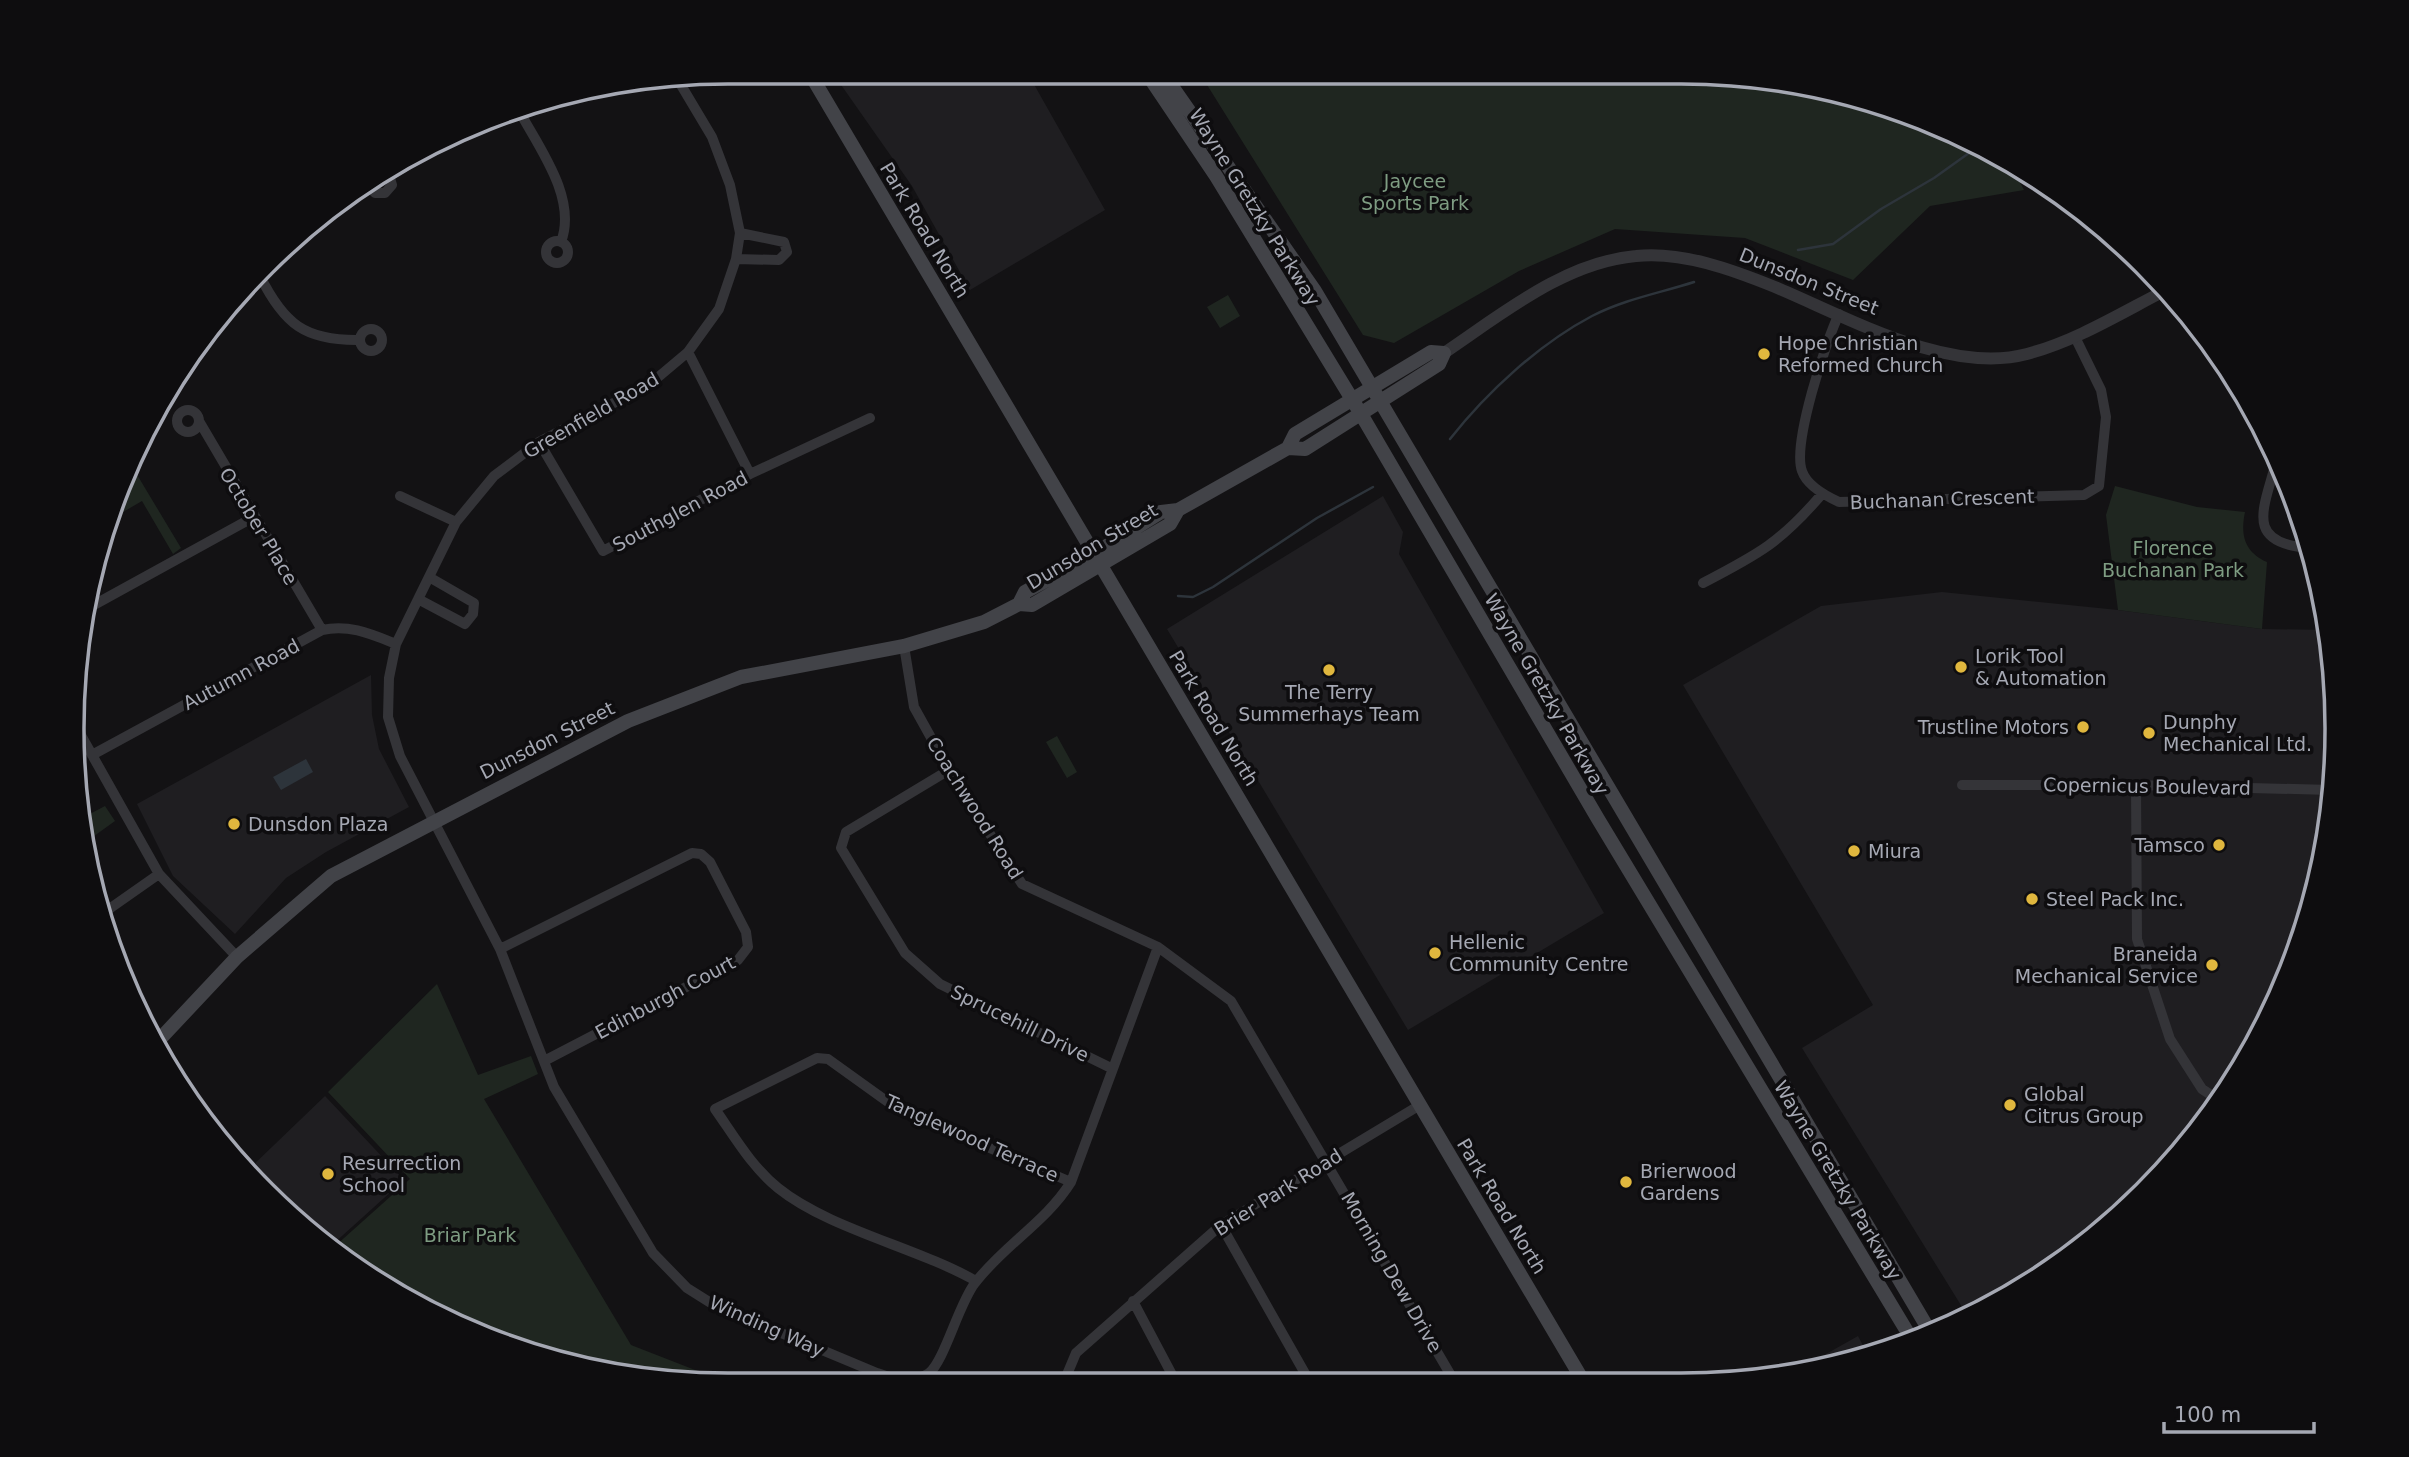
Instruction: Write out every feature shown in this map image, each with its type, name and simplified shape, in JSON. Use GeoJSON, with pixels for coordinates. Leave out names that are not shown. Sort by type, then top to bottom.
{"type":"FeatureCollection","features":[{"type":"Feature","properties":{"kind":"main road","name":"Park Road North"},"geometry":{"type":"LineString","coordinates":[[816,84],[1578,1373]]}},
{"type":"Feature","properties":{"kind":"main road","name":"Wayne Gretzky Parkway"},"geometry":{"type":"LineString","coordinates":[[1154,84],[1216,176],[1361,414],[1598,819],[1907,1332]]}},
{"type":"Feature","properties":{"kind":"main road","name":"Wayne Gretzky Parkway"},"geometry":{"type":"LineString","coordinates":[[1170,84],[1315,291],[1926,1324]]}},
{"type":"Feature","properties":{"kind":"main road","name":"Dunsdon Street"},"geometry":{"type":"LineString","coordinates":[[162,1037],[237,957],[331,876],[433,821],[640,715],[741,677],[904,646],[984,622],[1019,604],[1025,592],[1098,560],[1161,512],[1178,510],[1288,448],[1305,449],[1439,364],[1444,353],[1431,352],[1370,388],[1295,434],[1288,448]]}},
{"type":"Feature","properties":{"kind":"street","name":"Greenfield Road"},"geometry":{"type":"LineString","coordinates":[[433,821],[400,756],[388,716],[388,678],[396,644],[456,522],[494,475],[539,442],[650,384],[688,352],[719,309],[736,259],[740,233],[730,185],[712,138],[681,86]]}},
{"type":"Feature","properties":{"kind":"street"},"geometry":{"type":"LineString","coordinates":[[522,118],[561,193],[565,222],[561,242]]}},
{"type":"Feature","properties":{"kind":"street"},"geometry":{"type":"LineString","coordinates":[[374,191],[385,193],[392,185],[390,180]]}},
{"type":"Feature","properties":{"kind":"street"},"geometry":{"type":"LineString","coordinates":[[736,259],[779,260],[787,252],[784,242],[740,233]]}},
{"type":"Feature","properties":{"kind":"street","name":"Dunsdon Street"},"geometry":{"type":"LineString","coordinates":[[1444,353],[1567,276],[1602,262],[1637,255],[1672,258],[1733,270],[1935,353],[1980,359],[2025,355],[2075,337],[2156,295]]}},
{"type":"Feature","properties":{"kind":"street"},"geometry":{"type":"LineString","coordinates":[[264,283],[276,306],[302,330],[327,338],[360,340]]}},
{"type":"Feature","properties":{"kind":"street","name":"Buchanan Crescent"},"geometry":{"type":"LineString","coordinates":[[1839,314],[1830,333],[1800,444],[1802,472],[1822,494],[1839,502],[2084,495],[2099,486],[2106,417],[2101,390],[2075,337]]}},
{"type":"Feature","properties":{"kind":"street"},"geometry":{"type":"LineString","coordinates":[[688,352],[750,474]]}},
{"type":"Feature","properties":{"kind":"street","name":"Southglen Road"},"geometry":{"type":"LineString","coordinates":[[539,442],[603,551],[750,474],[870,418]]}},
{"type":"Feature","properties":{"kind":"street","name":"October Place"},"geometry":{"type":"LineString","coordinates":[[199,421],[322,630]]}},
{"type":"Feature","properties":{"kind":"street"},"geometry":{"type":"LineString","coordinates":[[2273,475],[2262,520],[2266,535],[2276,543],[2298,546]]}},
{"type":"Feature","properties":{"kind":"street"},"geometry":{"type":"LineString","coordinates":[[1703,583],[1764,552],[1790,531],[1822,494]]}},
{"type":"Feature","properties":{"kind":"street"},"geometry":{"type":"LineString","coordinates":[[400,496],[456,522]]}},
{"type":"Feature","properties":{"kind":"street"},"geometry":{"type":"LineString","coordinates":[[96,604],[254,517]]}},
{"type":"Feature","properties":{"kind":"street"},"geometry":{"type":"LineString","coordinates":[[418,599],[465,624],[473,614],[474,603],[429,577]]}},
{"type":"Feature","properties":{"kind":"street","name":"Autumn Road"},"geometry":{"type":"LineString","coordinates":[[92,755],[322,630],[343,627],[356,629],[396,644]]}},
{"type":"Feature","properties":{"kind":"street","name":"Coachwood Road"},"geometry":{"type":"LineString","coordinates":[[904,646],[914,708],[949,771],[1022,884],[1158,947],[1231,1001],[1327,1160]]}},
{"type":"Feature","properties":{"kind":"street"},"geometry":{"type":"LineString","coordinates":[[84,741],[159,874],[237,957]]}},
{"type":"Feature","properties":{"kind":"street","name":"Sprucehill Drive"},"geometry":{"type":"LineString","coordinates":[[949,771],[846,832],[841,848],[905,953],[940,984],[1111,1068]]}},
{"type":"Feature","properties":{"kind":"street","name":"Copernicus Boulevard"},"geometry":{"type":"LineString","coordinates":[[1962,785],[2136,785],[2322,790]]}},
{"type":"Feature","properties":{"kind":"street"},"geometry":{"type":"LineString","coordinates":[[2136,785],[2137,939],[2170,1039],[2202,1089],[2211,1095]]}},
{"type":"Feature","properties":{"kind":"street","name":"Winding Way"},"geometry":{"type":"LineString","coordinates":[[433,821],[500,949],[562,1104],[653,1253],[687,1288],[714,1305],[877,1373]]}},
{"type":"Feature","properties":{"kind":"street","name":"Edinburgh Court"},"geometry":{"type":"LineString","coordinates":[[500,949],[692,853],[707,857],[746,932],[748,947],[738,960],[545,1060]]}},
{"type":"Feature","properties":{"kind":"street"},"geometry":{"type":"LineString","coordinates":[[110,908],[159,874]]}},
{"type":"Feature","properties":{"kind":"street","name":"Winding Way"},"geometry":{"type":"LineString","coordinates":[[924,1373],[933,1369],[976,1281],[1056,1205],[1071,1182],[1158,947]]}},
{"type":"Feature","properties":{"kind":"street","name":"Tanglewood Terrace"},"geometry":{"type":"LineString","coordinates":[[976,1281],[950,1266],[803,1206],[777,1187],[751,1162],[715,1109],[817,1058],[828,1059],[899,1110],[1071,1182]]}},
{"type":"Feature","properties":{"kind":"street","name":"Brier Park Road"},"geometry":{"type":"LineString","coordinates":[[1068,1373],[1076,1353],[1221,1225],[1420,1105]]}},
{"type":"Feature","properties":{"kind":"street","name":"Morning Dew Drive"},"geometry":{"type":"LineString","coordinates":[[1327,1160],[1450,1373]]}},
{"type":"Feature","properties":{"kind":"street"},"geometry":{"type":"LineString","coordinates":[[1221,1225],[1305,1373]]}},
{"type":"Feature","properties":{"kind":"street"},"geometry":{"type":"LineString","coordinates":[[1133,1301],[1171,1373]]}},
{"type":"Feature","properties":{"kind":"shaded area"},"geometry":{"type":"Polygon","coordinates":[[[840,84],[1034,84],[1105,210],[970,290],[912,186],[840,84]]]}},
{"type":"Feature","properties":{"kind":"shaded area"},"geometry":{"type":"Polygon","coordinates":[[[1383,496],[1403,532],[1399,554],[1604,913],[1408,1030],[1167,629],[1383,496]]]}},
{"type":"Feature","properties":{"kind":"shaded area"},"geometry":{"type":"Polygon","coordinates":[[[1942,592],[2118,610],[2262,629],[2317,630],[2324,686],[2325,728],[2324,771],[2313,854],[2291,936],[2259,1014],[2239,1051],[2192,1121],[2136,1184],[2073,1240],[2003,1287],[1963,1308],[1802,1048],[1873,1005],[1683,685],[1821,606],[1942,592]]]}},
{"type":"Feature","properties":{"kind":"shaded area"},"geometry":{"type":"Polygon","coordinates":[[[371,675],[372,715],[379,749],[409,807],[326,852],[286,878],[235,934],[173,876],[137,804],[371,675]]]}},
{"type":"Feature","properties":{"kind":"shaded area"},"geometry":{"type":"Polygon","coordinates":[[[306,759],[313,772],[281,790],[273,777],[306,759]]]}},
{"type":"Feature","properties":{"kind":"shaded area","name":"Resurrection School"},"geometry":{"type":"Polygon","coordinates":[[[325,1096],[404,1180],[337,1241],[304,1213],[254,1164],[325,1096]]]}},
{"type":"Feature","properties":{"kind":"shaded area"},"geometry":{"type":"Polygon","coordinates":[[[1858,1336],[1863,1346],[1847,1351],[1819,1358],[1858,1336]]]}},
{"type":"Feature","properties":{"kind":"green space","name":"Jaycee Sports Park"},"geometry":{"type":"Polygon","coordinates":[[[1206,84],[1681,84],[1765,90],[1847,106],[1927,133],[2003,170],[2019,180],[2024,190],[1930,206],[1853,280],[1745,238],[1615,229],[1519,271],[1394,343],[1363,335],[1206,84]]]}},
{"type":"Feature","properties":{"kind":"green space"},"geometry":{"type":"Polygon","coordinates":[[[1228,295],[1240,316],[1220,328],[1207,307],[1228,295]]]}},
{"type":"Feature","properties":{"kind":"green space"},"geometry":{"type":"Polygon","coordinates":[[[137,474],[181,548],[173,554],[142,501],[121,513],[137,474]]]}},
{"type":"Feature","properties":{"kind":"green space","name":"Florence Buchanan Park"},"geometry":{"type":"Polygon","coordinates":[[[2115,486],[2197,507],[2245,512],[2243,529],[2246,542],[2254,553],[2267,562],[2262,629],[2118,610],[2106,515],[2115,486]]]}},
{"type":"Feature","properties":{"kind":"green space"},"geometry":{"type":"Polygon","coordinates":[[[1057,736],[1077,772],[1067,778],[1046,742],[1057,736]]]}},
{"type":"Feature","properties":{"kind":"green space"},"geometry":{"type":"Polygon","coordinates":[[[105,806],[115,821],[93,837],[90,814],[105,806]]]}},
{"type":"Feature","properties":{"kind":"green space","name":"Briar Park"},"geometry":{"type":"Polygon","coordinates":[[[437,984],[478,1075],[531,1056],[538,1074],[484,1099],[631,1345],[701,1372],[603,1361],[521,1339],[443,1307],[406,1287],[339,1242],[410,1179],[328,1092],[437,984]]]}},
{"type":"Feature","properties":{"kind":"waterway"},"geometry":{"type":"LineString","coordinates":[[1798,250],[1833,244],[1881,209],[1934,178],[1970,152]]}},
{"type":"Feature","properties":{"kind":"waterway"},"geometry":{"type":"LineString","coordinates":[[1450,439],[1480,404],[1515,370],[1572,327],[1617,305],[1694,282]]}},
{"type":"Feature","properties":{"kind":"waterway"},"geometry":{"type":"LineString","coordinates":[[1178,596],[1193,597],[1213,587],[1317,518],[1373,487]]}},
{"type":"Feature","properties":{"kind":"place","name":"Hope Christian Reformed Church"},"geometry":{"type":"Point","coordinates":[1764,354]}},
{"type":"Feature","properties":{"kind":"place","name":"Lorik Tool & Automation"},"geometry":{"type":"Point","coordinates":[1961,667]}},
{"type":"Feature","properties":{"kind":"place","name":"The Terry Summerhays Team"},"geometry":{"type":"Point","coordinates":[1329,670]}},
{"type":"Feature","properties":{"kind":"place","name":"Trustline Motors"},"geometry":{"type":"Point","coordinates":[2083,727]}},
{"type":"Feature","properties":{"kind":"place","name":"Dunphy Mechanical Ltd."},"geometry":{"type":"Point","coordinates":[2149,733]}},
{"type":"Feature","properties":{"kind":"place","name":"Dunsdon Plaza"},"geometry":{"type":"Point","coordinates":[234,824]}},
{"type":"Feature","properties":{"kind":"place","name":"Tamsco"},"geometry":{"type":"Point","coordinates":[2219,845]}},
{"type":"Feature","properties":{"kind":"place","name":"Miura"},"geometry":{"type":"Point","coordinates":[1854,851]}},
{"type":"Feature","properties":{"kind":"place","name":"Steel Pack Inc."},"geometry":{"type":"Point","coordinates":[2032,899]}},
{"type":"Feature","properties":{"kind":"place","name":"Hellenic Community Centre"},"geometry":{"type":"Point","coordinates":[1435,953]}},
{"type":"Feature","properties":{"kind":"place","name":"Braneida Mechanical Service"},"geometry":{"type":"Point","coordinates":[2212,965]}},
{"type":"Feature","properties":{"kind":"place","name":"Global Citrus Group"},"geometry":{"type":"Point","coordinates":[2010,1105]}},
{"type":"Feature","properties":{"kind":"place","name":"Resurrection School"},"geometry":{"type":"Point","coordinates":[328,1174]}},
{"type":"Feature","properties":{"kind":"place","name":"Brierwood Gardens"},"geometry":{"type":"Point","coordinates":[1626,1182]}}]}
